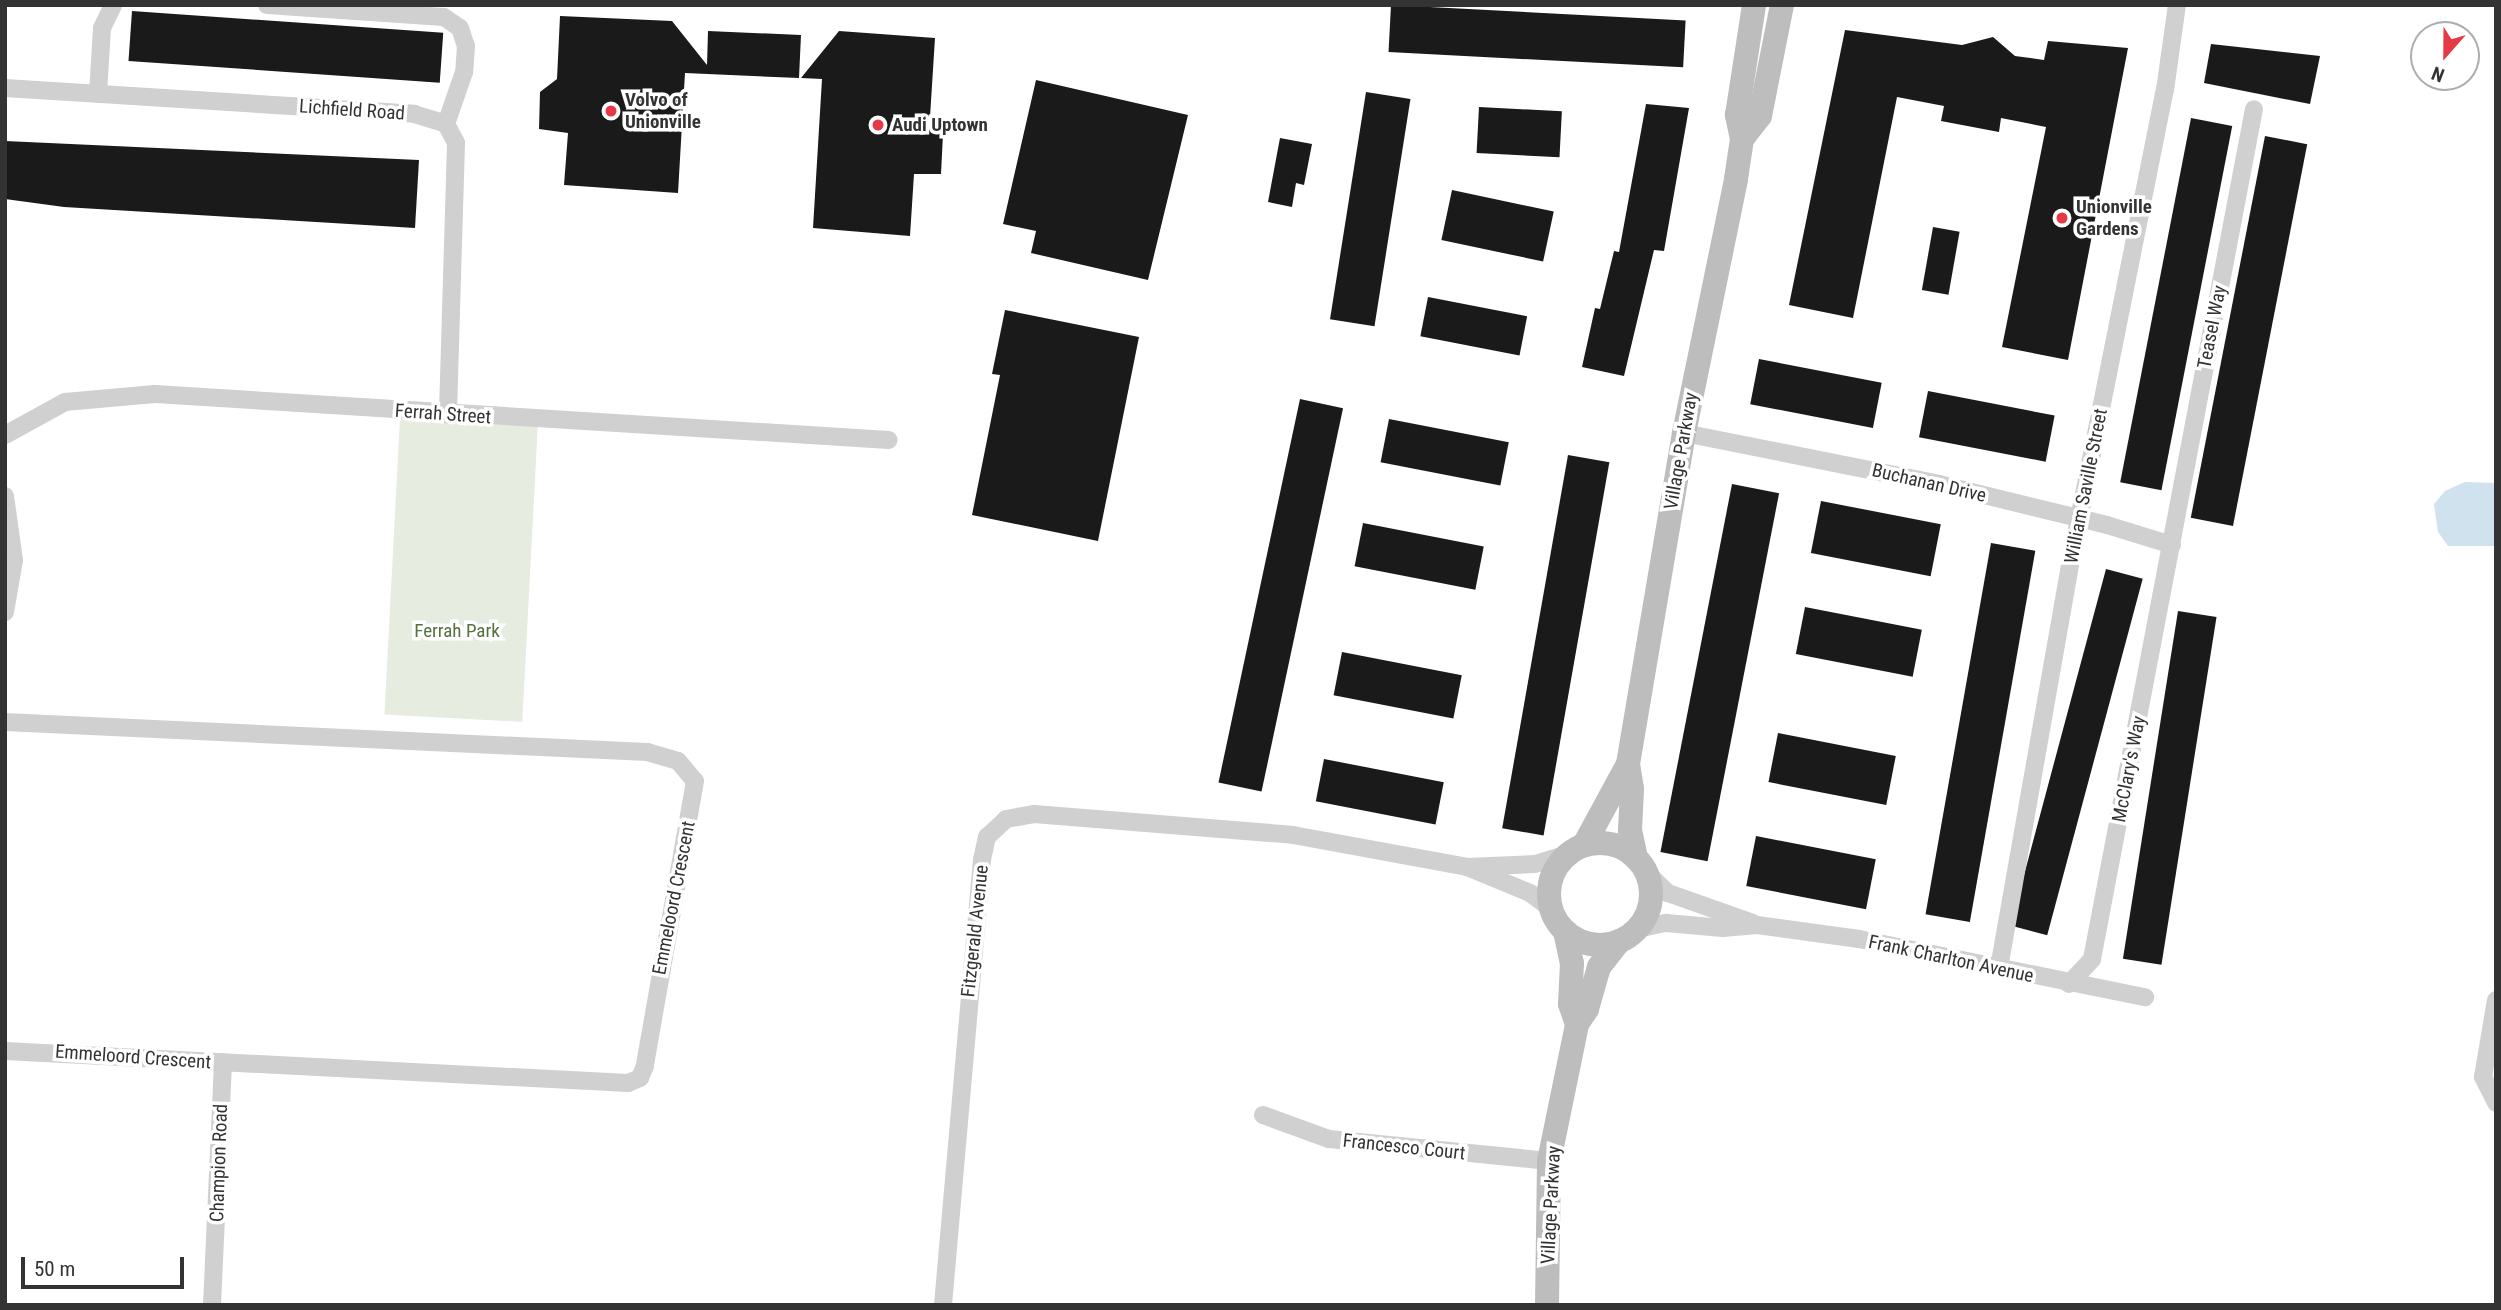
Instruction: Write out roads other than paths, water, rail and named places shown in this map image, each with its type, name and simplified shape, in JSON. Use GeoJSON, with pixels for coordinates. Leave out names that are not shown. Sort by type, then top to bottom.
{"type":"FeatureCollection","features":[{"type":"Feature","properties":{"kind":"main road","name":"Village Parkway"},"geometry":{"type":"LineString","coordinates":[[1641,864],[1630,830],[1632,789],[1628,764],[1684,433],[1742,139],[1737,115],[1754,5]]}},
{"type":"Feature","properties":{"kind":"main road","name":"Village Parkway"},"geometry":{"type":"LineString","coordinates":[[1742,139],[1760,116],[1782,5]]}},
{"type":"Feature","properties":{"kind":"main road","name":"Village Parkway"},"geometry":{"type":"LineString","coordinates":[[1576,850],[1628,764]]}},
{"type":"Feature","properties":{"kind":"main road"},"geometry":{"type":"LineString","coordinates":[[1612,844],[1641,864],[1650,901],[1628,935],[1591,944],[1565,932],[1551,909],[1551,879],[1576,850],[1612,844]]}},
{"type":"Feature","properties":{"kind":"main road","name":"Village Parkway"},"geometry":{"type":"LineString","coordinates":[[1565,932],[1572,963],[1570,1004],[1577,1024]]}},
{"type":"Feature","properties":{"kind":"main road","name":"Village Parkway"},"geometry":{"type":"LineString","coordinates":[[1547,1305],[1549,1161],[1577,1024],[1587,1009],[1599,967],[1628,935]]}},
{"type":"Feature","properties":{"kind":"street"},"geometry":{"type":"LineString","coordinates":[[98,93],[102,28],[113,5]]}},
{"type":"Feature","properties":{"kind":"street"},"geometry":{"type":"LineString","coordinates":[[267,5],[444,17],[460,28],[466,46],[464,72],[446,124],[456,142],[448,415]]}},
{"type":"Feature","properties":{"kind":"street","name":"William Saville Street"},"geometry":{"type":"LineString","coordinates":[[1999,968],[2080,518],[2165,90],[2176,5]]}},
{"type":"Feature","properties":{"kind":"street","name":"Lichfield Road"},"geometry":{"type":"LineString","coordinates":[[5,88],[414,114],[446,124]]}},
{"type":"Feature","properties":{"kind":"street","name":"Teasel Way"},"geometry":{"type":"LineString","coordinates":[[2172,545],[2254,109]]}},
{"type":"Feature","properties":{"kind":"street","name":"Ferrah Street"},"geometry":{"type":"LineString","coordinates":[[5,435],[65,402],[155,394],[448,415],[890,440]]}},
{"type":"Feature","properties":{"kind":"street","name":"Buchanan Drive"},"geometry":{"type":"LineString","coordinates":[[1684,433],[2080,518],[2172,545]]}},
{"type":"Feature","properties":{"kind":"street"},"geometry":{"type":"LineString","coordinates":[[5,496],[14,560],[5,612]]}},
{"type":"Feature","properties":{"kind":"street","name":"McClary's Way"},"geometry":{"type":"LineString","coordinates":[[2069,984],[2092,959],[2172,545]]}},
{"type":"Feature","properties":{"kind":"street","name":"Emmeloord Crescent"},"geometry":{"type":"LineString","coordinates":[[5,722],[647,752],[689,769],[695,799],[640,1078],[613,1085],[5,1051]]}},
{"type":"Feature","properties":{"kind":"street","name":"Fitzgerald Avenue"},"geometry":{"type":"LineString","coordinates":[[943,1305],[982,860],[987,837],[1006,819],[1034,814],[1293,835],[1467,867],[1530,893],[1551,909]]}},
{"type":"Feature","properties":{"kind":"street","name":"Fitzgerald Avenue"},"geometry":{"type":"LineString","coordinates":[[1467,867],[1547,862],[1576,850]]}},
{"type":"Feature","properties":{"kind":"street","name":"Frank Charlton Avenue"},"geometry":{"type":"LineString","coordinates":[[1641,864],[1668,893],[1757,925],[1859,939],[2069,984],[2145,997]]}},
{"type":"Feature","properties":{"kind":"street","name":"Frank Charlton Avenue"},"geometry":{"type":"LineString","coordinates":[[1628,935],[1666,923],[1723,928],[1757,925]]}},
{"type":"Feature","properties":{"kind":"street"},"geometry":{"type":"LineString","coordinates":[[2496,1000],[2483,1077],[2496,1103]]}},
{"type":"Feature","properties":{"kind":"street","name":"Champion Road"},"geometry":{"type":"LineString","coordinates":[[212,1305],[223,1062]]}},
{"type":"Feature","properties":{"kind":"street","name":"Francesco Court"},"geometry":{"type":"LineString","coordinates":[[1263,1115],[1309,1134],[1340,1141],[1549,1161]]}},
{"type":"Feature","properties":{"kind":"water"},"geometry":{"type":"Polygon","coordinates":[[[2465,482],[2496,483],[2496,546],[2448,546],[2438,532],[2434,504],[2445,491],[2465,482]]]}},
{"type":"Feature","properties":{"kind":"place","name":"Volvo of Unionville"},"geometry":{"type":"Point","coordinates":[611,111]}},
{"type":"Feature","properties":{"kind":"place","name":"Audi Uptown"},"geometry":{"type":"Point","coordinates":[878,125]}},
{"type":"Feature","properties":{"kind":"place","name":"Unionville Gardens"},"geometry":{"type":"Point","coordinates":[2062,218]}},
{"type":"Feature","properties":{"kind":"park label","name":"Ferrah Park"},"geometry":{"type":"Point","coordinates":[457,631]}}]}
